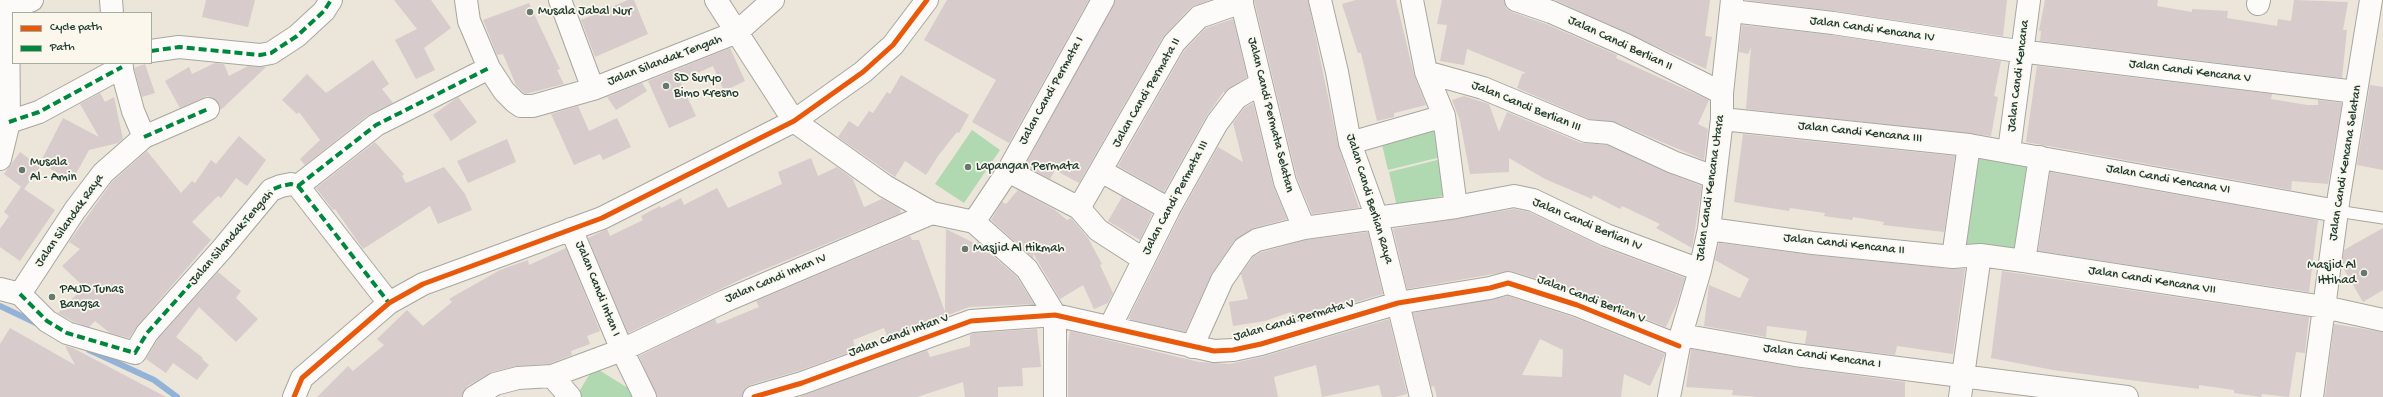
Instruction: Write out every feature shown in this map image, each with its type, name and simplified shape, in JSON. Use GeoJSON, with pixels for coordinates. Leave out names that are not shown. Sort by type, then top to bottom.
{"type":"FeatureCollection","features":[{"type":"Feature","properties":{"kind":"street"},"geometry":{"type":"LineString","coordinates":[[0,159],[9,122],[7,5],[32,0]]}},
{"type":"Feature","properties":{"kind":"street"},"geometry":{"type":"LineString","coordinates":[[111,0],[112,12]]}},
{"type":"Feature","properties":{"kind":"street"},"geometry":{"type":"LineString","coordinates":[[152,51],[179,46],[260,55],[271,53],[297,36],[324,11],[331,0]]}},
{"type":"Feature","properties":{"kind":"street","name":"Jalan Silandak Tengah"},"geometry":{"type":"LineString","coordinates":[[466,0],[469,21],[489,68],[509,97],[521,106],[534,106],[593,89],[737,32]]}},
{"type":"Feature","properties":{"kind":"street","name":"Jalan Silandak Tengah"},"geometry":{"type":"LineString","coordinates":[[560,0],[593,89]]}},
{"type":"Feature","properties":{"kind":"street"},"geometry":{"type":"LineString","coordinates":[[716,0],[794,121],[885,186],[932,213],[974,222],[1027,269],[1055,315],[1055,397]]}},
{"type":"Feature","properties":{"kind":"street"},"geometry":{"type":"LineString","coordinates":[[737,32],[773,0]]}},
{"type":"Feature","properties":{"kind":"street"},"geometry":{"type":"LineString","coordinates":[[294,397],[302,378],[389,303],[424,284],[602,218],[794,121],[863,72],[893,45],[927,0]]}},
{"type":"Feature","properties":{"kind":"street","name":"Jalan Candi Permata I"},"geometry":{"type":"LineString","coordinates":[[974,222],[1008,171],[1103,0]]}},
{"type":"Feature","properties":{"kind":"street","name":"Jalan Candi Berlian Raya"},"geometry":{"type":"LineString","coordinates":[[1320,0],[1337,72],[1350,143],[1377,218],[1421,397]]}},
{"type":"Feature","properties":{"kind":"street"},"geometry":{"type":"LineString","coordinates":[[1412,0],[1426,72],[1444,116],[1456,207]]}},
{"type":"Feature","properties":{"kind":"street","name":"Jalan Candi Berlian II"},"geometry":{"type":"LineString","coordinates":[[1516,0],[1551,12],[1626,45],[1722,93]]}},
{"type":"Feature","properties":{"kind":"street","name":"Jalan Candi Kencana"},"geometry":{"type":"LineString","coordinates":[[2017,0],[2017,51]]}},
{"type":"Feature","properties":{"kind":"street","name":"Jalan Candi Kencana"},"geometry":{"type":"LineString","coordinates":[[2003,150],[2017,51],[2029,0]]}},
{"type":"Feature","properties":{"kind":"street","name":"Jalan Candi Kencana Selatan"},"geometry":{"type":"LineString","coordinates":[[2312,397],[2337,211],[2371,0]]}},
{"type":"Feature","properties":{"kind":"street","name":"Jalan Candi Permata Selatan"},"geometry":{"type":"LineString","coordinates":[[1242,1],[1260,84],[1285,182],[1304,228]]}},
{"type":"Feature","properties":{"kind":"street","name":"Jalan Candi Permata II"},"geometry":{"type":"LineString","coordinates":[[1079,208],[1102,171],[1174,43],[1199,17],[1242,1]]}},
{"type":"Feature","properties":{"kind":"street","name":"Jalan Candi Kencana Utara"},"geometry":{"type":"LineString","coordinates":[[1669,397],[1680,340],[1700,270],[1709,229],[1722,119],[1722,93],[1732,5]]}},
{"type":"Feature","properties":{"kind":"street","name":"Jalan Candi Kencana IV"},"geometry":{"type":"LineString","coordinates":[[1732,5],[1833,23],[2017,51]]}},
{"type":"Feature","properties":{"kind":"street","name":"Jalan Candi Kencana V"},"geometry":{"type":"LineString","coordinates":[[2017,51],[2356,92]]}},
{"type":"Feature","properties":{"kind":"street"},"geometry":{"type":"LineString","coordinates":[[9,122],[39,112],[121,65],[133,110],[144,137]]}},
{"type":"Feature","properties":{"kind":"street"},"geometry":{"type":"LineString","coordinates":[[389,303],[298,186],[376,125],[489,68]]}},
{"type":"Feature","properties":{"kind":"street","name":"Jalan Candi Berlian III"},"geometry":{"type":"LineString","coordinates":[[1426,72],[1483,88],[1586,131],[1610,133],[1673,162],[1714,177]]}},
{"type":"Feature","properties":{"kind":"street","name":"Jalan Candi Permata III"},"geometry":{"type":"LineString","coordinates":[[1110,327],[1169,209],[1228,107],[1236,98],[1260,84]]}},
{"type":"Feature","properties":{"kind":"street","name":"Jalan Silandak Raya"},"geometry":{"type":"LineString","coordinates":[[165,313],[147,333],[135,354],[67,333],[47,321],[10,291],[75,210],[103,172],[144,137],[208,109]]}},
{"type":"Feature","properties":{"kind":"street"},"geometry":{"type":"LineString","coordinates":[[1350,143],[1444,116]]}},
{"type":"Feature","properties":{"kind":"street","name":"Jalan Candi Kencana III"},"geometry":{"type":"LineString","coordinates":[[1722,119],[2003,150]]}},
{"type":"Feature","properties":{"kind":"street"},"geometry":{"type":"LineString","coordinates":[[1953,257],[1968,145]]}},
{"type":"Feature","properties":{"kind":"street","name":"Jalan Candi Kencana VI"},"geometry":{"type":"LineString","coordinates":[[2003,150],[2337,211]]}},
{"type":"Feature","properties":{"kind":"street"},"geometry":{"type":"LineString","coordinates":[[2024,261],[2040,157]]}},
{"type":"Feature","properties":{"kind":"street"},"geometry":{"type":"LineString","coordinates":[[1008,171],[1079,208],[1098,230],[1143,259]]}},
{"type":"Feature","properties":{"kind":"street"},"geometry":{"type":"LineString","coordinates":[[1102,171],[1169,209]]}},
{"type":"Feature","properties":{"kind":"street","name":"Jalan Silandak Tengah"},"geometry":{"type":"LineString","coordinates":[[165,313],[271,190],[291,184],[298,186]]}},
{"type":"Feature","properties":{"kind":"street","name":"Jalan Candi Berlian IV"},"geometry":{"type":"LineString","coordinates":[[1192,346],[1222,280],[1244,248],[1256,240],[1304,228],[1456,207],[1514,196],[1533,200],[1566,218],[1606,235],[1700,270]]}},
{"type":"Feature","properties":{"kind":"street","name":"Jalan Candi Intan IV"},"geometry":{"type":"LineString","coordinates":[[622,350],[725,301],[932,213]]}},
{"type":"Feature","properties":{"kind":"street","name":"Jalan Candi Intan I"},"geometry":{"type":"LineString","coordinates":[[572,229],[622,350],[645,397]]}},
{"type":"Feature","properties":{"kind":"street","name":"Jalan Candi Kencana II"},"geometry":{"type":"LineString","coordinates":[[1709,229],[1813,243],[1953,257],[1985,256]]}},
{"type":"Feature","properties":{"kind":"street"},"geometry":{"type":"LineString","coordinates":[[1968,387],[1985,256]]}},
{"type":"Feature","properties":{"kind":"street","name":"Jalan Candi Kencana VII"},"geometry":{"type":"LineString","coordinates":[[1985,256],[2324,307],[2383,320]]}},
{"type":"Feature","properties":{"kind":"street","name":"Jalan Candi Berlian V"},"geometry":{"type":"LineString","coordinates":[[1398,303],[1490,288],[1508,283],[1680,340]]}},
{"type":"Feature","properties":{"kind":"street","name":"Jalan Candi Permata V"},"geometry":{"type":"LineString","coordinates":[[1055,315],[1214,351],[1261,344],[1398,303]]}},
{"type":"Feature","properties":{"kind":"street","name":"Jalan Candi Intan V"},"geometry":{"type":"LineString","coordinates":[[754,397],[803,390],[971,321],[1055,315]]}},
{"type":"Feature","properties":{"kind":"street","name":"Jalan Candi Kencana I"},"geometry":{"type":"LineString","coordinates":[[1680,340],[1795,354],[1968,387],[2127,397]]}},
{"type":"Feature","properties":{"kind":"street","name":"Jalan Candi Intan I"},"geometry":{"type":"LineString","coordinates":[[474,397],[495,384],[518,378],[552,376],[622,350]]}},
{"type":"Feature","properties":{"kind":"street"},"geometry":{"type":"LineString","coordinates":[[552,376],[570,397]]}},
{"type":"Feature","properties":{"kind":"lane"},"geometry":{"type":"LineString","coordinates":[[2337,211],[2383,218]]}},
{"type":"Feature","properties":{"kind":"green space"},"geometry":{"type":"Polygon","coordinates":[[[1432,123],[1441,157],[1388,170],[1380,136],[1432,123]]]}},
{"type":"Feature","properties":{"kind":"green space","name":"Lapangan Permata"},"geometry":{"type":"Polygon","coordinates":[[[972,130],[1000,150],[964,203],[935,184],[972,130]]]}},
{"type":"Feature","properties":{"kind":"green space"},"geometry":{"type":"Polygon","coordinates":[[[1976,156],[2033,166],[2019,253],[1961,244],[1976,156]]]}},
{"type":"Feature","properties":{"kind":"green space"},"geometry":{"type":"Polygon","coordinates":[[[1441,159],[1450,194],[1397,207],[1389,172],[1441,159]]]}},
{"type":"Feature","properties":{"kind":"green space"},"geometry":{"type":"Polygon","coordinates":[[[594,367],[636,393],[634,397],[580,397],[577,395],[594,367]]]}},
{"type":"Feature","properties":{"kind":"building"},"geometry":{"type":"Polygon","coordinates":[[[206,0],[255,0],[248,27],[202,17],[206,0]]]}},
{"type":"Feature","properties":{"kind":"building"},"geometry":{"type":"Polygon","coordinates":[[[394,0],[431,0],[451,28],[424,48],[435,70],[416,79],[395,40],[417,29],[394,0]]]}},
{"type":"Feature","properties":{"kind":"building"},"geometry":{"type":"Polygon","coordinates":[[[628,0],[634,0],[648,34],[595,57],[581,20],[628,0]]]}},
{"type":"Feature","properties":{"kind":"building"},"geometry":{"type":"Polygon","coordinates":[[[947,0],[1089,0],[1009,143],[972,122],[996,80],[924,40],[947,0]]]}},
{"type":"Feature","properties":{"kind":"building"},"geometry":{"type":"Polygon","coordinates":[[[1115,0],[1210,0],[1190,8],[1163,37],[1079,183],[1055,170],[1050,179],[1025,166],[1115,0]]]}},
{"type":"Feature","properties":{"kind":"building"},"geometry":{"type":"Polygon","coordinates":[[[1254,0],[1308,0],[1338,145],[1359,208],[1312,214],[1297,178],[1254,0]]]}},
{"type":"Feature","properties":{"kind":"building"},"geometry":{"type":"Polygon","coordinates":[[[1356,0],[1396,0],[1414,75],[1426,105],[1394,113],[1394,117],[1377,121],[1361,53],[1358,53],[1342,4],[1356,0]]]}},
{"type":"Feature","properties":{"kind":"building"},"geometry":{"type":"Polygon","coordinates":[[[1442,0],[1504,0],[1506,8],[1512,12],[1546,24],[1617,55],[1616,58],[1709,100],[1698,124],[1708,129],[1704,160],[1615,122],[1589,119],[1517,88],[1522,74],[1526,73],[1467,49],[1464,65],[1440,61],[1447,25],[1437,24],[1442,0]]]}},
{"type":"Feature","properties":{"kind":"building"},"geometry":{"type":"Polygon","coordinates":[[[1555,0],[1710,0],[1705,36],[1712,37],[1706,69],[1555,0]]]}},
{"type":"Feature","properties":{"kind":"building"},"geometry":{"type":"Polygon","coordinates":[[[1745,0],[2007,0],[2003,36],[1835,11],[1745,0]]]}},
{"type":"Feature","properties":{"kind":"building"},"geometry":{"type":"Polygon","coordinates":[[[2045,0],[2158,0],[2157,6],[2192,12],[2192,9],[2228,11],[2227,18],[2277,26],[2278,19],[2291,21],[2294,0],[2348,2],[2343,30],[2347,30],[2342,78],[2040,41],[2041,31],[2039,31],[2045,0]]]}},
{"type":"Feature","properties":{"kind":"building"},"geometry":{"type":"Polygon","coordinates":[[[529,3],[560,69],[557,70],[564,84],[525,94],[516,85],[503,54],[497,55],[483,20],[529,3]]]}},
{"type":"Feature","properties":{"kind":"building"},"geometry":{"type":"Polygon","coordinates":[[[1233,19],[1247,77],[1224,93],[1224,91],[1206,117],[1164,192],[1118,166],[1184,51],[1206,28],[1233,19]]]}},
{"type":"Feature","properties":{"kind":"building"},"geometry":{"type":"Polygon","coordinates":[[[1742,25],[1831,35],[2001,61],[1994,96],[1998,97],[1991,136],[1746,109],[1751,47],[1748,54],[1739,52],[1742,25]]]}},
{"type":"Feature","properties":{"kind":"building","name":"SD Suryo Bimo Kresno"},"geometry":{"type":"Polygon","coordinates":[[[730,48],[745,81],[724,91],[713,66],[680,81],[696,116],[669,128],[648,81],[730,48]]]}},
{"type":"Feature","properties":{"kind":"building"},"geometry":{"type":"Polygon","coordinates":[[[373,60],[389,84],[382,89],[393,103],[368,115],[305,165],[300,159],[320,140],[299,112],[297,114],[282,100],[307,74],[326,93],[373,60]]]}},
{"type":"Feature","properties":{"kind":"building"},"geometry":{"type":"Polygon","coordinates":[[[215,63],[224,64],[229,76],[248,66],[266,67],[220,110],[215,99],[207,96],[180,108],[165,81],[189,67],[192,74],[215,63]]]}},
{"type":"Feature","properties":{"kind":"building"},"geometry":{"type":"Polygon","coordinates":[[[145,64],[155,93],[142,97],[134,68],[145,64]]]}},
{"type":"Feature","properties":{"kind":"building"},"geometry":{"type":"Polygon","coordinates":[[[2037,66],[2272,94],[2271,99],[2307,105],[2318,105],[2318,100],[2342,103],[2328,184],[2292,181],[2291,190],[2026,142],[2037,66]]]}},
{"type":"Feature","properties":{"kind":"building"},"geometry":{"type":"Polygon","coordinates":[[[901,75],[969,115],[959,133],[957,132],[938,156],[926,175],[905,161],[895,177],[838,137],[849,121],[858,127],[869,111],[873,113],[887,92],[890,94],[901,75]]]}},
{"type":"Feature","properties":{"kind":"building"},"geometry":{"type":"Polygon","coordinates":[[[642,83],[647,91],[616,110],[607,97],[642,83]]]}},
{"type":"Feature","properties":{"kind":"building"},"geometry":{"type":"Polygon","coordinates":[[[2370,85],[2383,87],[2383,170],[2357,165],[2370,85]]]}},
{"type":"Feature","properties":{"kind":"building"},"geometry":{"type":"Polygon","coordinates":[[[100,93],[105,102],[114,97],[123,139],[118,143],[89,150],[72,181],[40,163],[63,118],[99,137],[80,104],[100,93]]]}},
{"type":"Feature","properties":{"kind":"building"},"geometry":{"type":"Polygon","coordinates":[[[1464,96],[1489,104],[1499,132],[1507,112],[1581,143],[1607,145],[1668,173],[1702,186],[1692,248],[1656,228],[1660,224],[1622,206],[1620,209],[1593,195],[1592,199],[1545,179],[1509,158],[1509,172],[1470,174],[1460,121],[1452,100],[1464,96]]]}},
{"type":"Feature","properties":{"kind":"building"},"geometry":{"type":"Polygon","coordinates":[[[458,97],[477,122],[451,141],[433,115],[458,97]]]}},
{"type":"Feature","properties":{"kind":"building"},"geometry":{"type":"Polygon","coordinates":[[[1253,103],[1273,185],[1287,219],[1254,228],[1234,241],[1211,275],[1185,332],[1128,319],[1180,215],[1218,147],[1243,162],[1233,123],[1244,108],[1253,103]]]}},
{"type":"Feature","properties":{"kind":"building"},"geometry":{"type":"Polygon","coordinates":[[[578,106],[589,131],[617,118],[631,147],[603,160],[600,154],[574,165],[551,114],[578,106]]]}},
{"type":"Feature","properties":{"kind":"building"},"geometry":{"type":"Polygon","coordinates":[[[1743,134],[1955,156],[1944,232],[1883,225],[1884,222],[1853,217],[1852,220],[1824,216],[1825,213],[1790,208],[1789,211],[1734,202],[1743,134]]]}},
{"type":"Feature","properties":{"kind":"building"},"geometry":{"type":"Polygon","coordinates":[[[239,136],[266,160],[247,186],[236,178],[221,198],[218,196],[192,222],[211,240],[138,325],[129,338],[110,333],[95,321],[89,327],[72,321],[58,313],[84,287],[62,266],[80,249],[69,242],[112,182],[147,151],[181,193],[192,181],[195,183],[211,160],[216,164],[239,136]]]}},
{"type":"Feature","properties":{"kind":"building"},"geometry":{"type":"Polygon","coordinates":[[[507,139],[516,162],[468,183],[457,161],[507,139]]]}},
{"type":"Feature","properties":{"kind":"building"},"geometry":{"type":"Polygon","coordinates":[[[375,142],[404,174],[402,176],[406,183],[444,167],[465,194],[472,210],[438,224],[430,206],[363,249],[335,209],[333,210],[316,188],[375,142]]]}},
{"type":"Feature","properties":{"kind":"building","name":"Musala Al - Amin"},"geometry":{"type":"Polygon","coordinates":[[[20,152],[40,167],[24,189],[4,174],[20,152]]]}},
{"type":"Feature","properties":{"kind":"building"},"geometry":{"type":"Polygon","coordinates":[[[811,158],[818,176],[837,167],[853,179],[864,207],[882,199],[900,209],[901,213],[746,277],[628,333],[588,238],[607,229],[610,236],[643,220],[641,216],[660,206],[661,208],[681,198],[684,205],[717,188],[728,208],[782,184],[778,172],[811,158]]]}},
{"type":"Feature","properties":{"kind":"building"},"geometry":{"type":"Polygon","coordinates":[[[2050,172],[2318,220],[2309,292],[2038,251],[2050,172]]]}},
{"type":"Feature","properties":{"kind":"building"},"geometry":{"type":"Polygon","coordinates":[[[21,187],[55,210],[20,261],[0,247],[0,229],[9,216],[4,212],[21,187]]]}},
{"type":"Feature","properties":{"kind":"building"},"geometry":{"type":"Polygon","coordinates":[[[1018,190],[1055,210],[1067,220],[1071,218],[1088,238],[1102,264],[1100,265],[1113,293],[1108,303],[1094,309],[1083,285],[1060,299],[1033,253],[1033,258],[991,220],[1002,202],[1006,204],[1018,190]]]}},
{"type":"Feature","properties":{"kind":"building"},"geometry":{"type":"Polygon","coordinates":[[[1122,197],[1152,214],[1140,240],[1108,221],[1122,197]]]}},
{"type":"Feature","properties":{"kind":"building"},"geometry":{"type":"Polygon","coordinates":[[[1514,209],[1529,212],[1602,247],[1685,278],[1677,303],[1666,327],[1582,293],[1511,271],[1407,289],[1393,229],[1514,209]]]}},
{"type":"Feature","properties":{"kind":"building","name":"Masjid Al Ittihad"},"geometry":{"type":"Polygon","coordinates":[[[2383,228],[2383,290],[2363,302],[2342,266],[2344,250],[2383,228]]]}},
{"type":"Feature","properties":{"kind":"building"},"geometry":{"type":"Polygon","coordinates":[[[946,229],[976,244],[977,242],[1017,277],[1034,304],[969,307],[888,338],[884,328],[853,340],[856,350],[798,371],[750,385],[745,389],[742,397],[657,397],[639,356],[715,319],[717,324],[759,307],[756,301],[910,236],[912,240],[919,240],[945,312],[946,229]]]}},
{"type":"Feature","properties":{"kind":"building"},"geometry":{"type":"Polygon","coordinates":[[[1368,232],[1383,294],[1294,321],[1291,312],[1265,321],[1233,326],[1229,302],[1248,299],[1241,274],[1253,257],[1262,252],[1306,240],[1368,232]]]}},
{"type":"Feature","properties":{"kind":"building"},"geometry":{"type":"Polygon","coordinates":[[[1719,243],[1812,255],[1965,269],[1953,354],[1897,346],[1895,355],[1805,344],[1807,331],[1767,326],[1766,337],[1704,326],[1709,285],[1740,298],[1749,279],[1715,260],[1719,243]]]}},
{"type":"Feature","properties":{"kind":"building"},"geometry":{"type":"Polygon","coordinates":[[[566,248],[600,331],[587,336],[590,344],[571,351],[572,355],[549,364],[517,366],[492,372],[467,386],[462,397],[317,397],[348,366],[353,371],[384,345],[377,339],[407,310],[423,326],[452,302],[449,299],[500,270],[528,260],[529,265],[566,248]]]}},
{"type":"Feature","properties":{"kind":"building"},"geometry":{"type":"Polygon","coordinates":[[[2002,271],[2309,317],[2305,353],[2296,352],[2289,397],[2262,394],[2261,397],[2234,393],[2234,390],[2199,385],[2199,389],[2053,370],[1991,358],[2002,271]]]}},
{"type":"Feature","properties":{"kind":"building"},"geometry":{"type":"Polygon","coordinates":[[[218,272],[241,291],[236,298],[258,319],[236,342],[199,307],[176,337],[203,358],[202,359],[209,365],[197,380],[173,363],[166,373],[146,359],[157,340],[218,272]]]}},
{"type":"Feature","properties":{"kind":"building"},"geometry":{"type":"Polygon","coordinates":[[[1508,296],[1573,317],[1665,354],[1650,386],[1624,374],[1621,397],[1437,397],[1434,386],[1431,387],[1413,313],[1508,296]],[[1540,339],[1522,375],[1562,377],[1563,350],[1540,339]]]}},
{"type":"Feature","properties":{"kind":"building"},"geometry":{"type":"Polygon","coordinates":[[[1389,319],[1407,394],[1395,397],[1382,397],[1379,385],[1322,397],[1316,365],[1274,377],[1278,397],[1068,397],[1068,345],[1070,331],[1199,362],[1230,364],[1265,356],[1389,319]]]}},
{"type":"Feature","properties":{"kind":"building"},"geometry":{"type":"Polygon","coordinates":[[[2334,324],[2383,332],[2383,397],[2325,397],[2334,324]]]}},
{"type":"Feature","properties":{"kind":"building"},"geometry":{"type":"Polygon","coordinates":[[[10,328],[75,365],[65,346],[73,348],[166,397],[0,397],[0,344],[10,328]]]}},
{"type":"Feature","properties":{"kind":"building"},"geometry":{"type":"Polygon","coordinates":[[[1037,329],[1041,367],[1022,368],[1023,386],[998,387],[998,397],[965,397],[963,382],[917,397],[799,397],[927,350],[930,357],[970,346],[970,335],[974,333],[1037,329]]]}},
{"type":"Feature","properties":{"kind":"building"},"geometry":{"type":"Polygon","coordinates":[[[1691,349],[1793,367],[1905,382],[1905,397],[1759,397],[1732,395],[1733,390],[1686,387],[1691,349]]]}},
{"type":"Feature","properties":{"kind":"waterway"},"geometry":{"type":"LineString","coordinates":[[0,306],[38,324]]}},
{"type":"Feature","properties":{"kind":"waterway"},"geometry":{"type":"LineString","coordinates":[[89,350],[154,380],[177,397]]}},
{"type":"Feature","properties":{"kind":"marked path"},"geometry":{"type":"LineString","coordinates":[[152,51],[179,47],[260,55],[271,53],[297,36],[324,11],[331,0]]}},
{"type":"Feature","properties":{"kind":"marked path"},"geometry":{"type":"LineString","coordinates":[[9,122],[39,112],[122,67]]}},
{"type":"Feature","properties":{"kind":"marked path"},"geometry":{"type":"LineString","coordinates":[[298,186],[376,125],[489,68]]}},
{"type":"Feature","properties":{"kind":"marked path"},"geometry":{"type":"LineString","coordinates":[[144,137],[208,109]]}},
{"type":"Feature","properties":{"kind":"marked path"},"geometry":{"type":"LineString","coordinates":[[20,294],[47,321],[67,333],[135,353],[147,333],[222,249],[271,190],[291,184],[298,186]]}},
{"type":"Feature","properties":{"kind":"marked path"},"geometry":{"type":"LineString","coordinates":[[298,186],[389,303]]}},
{"type":"Feature","properties":{"kind":"cycle path"},"geometry":{"type":"LineString","coordinates":[[294,397],[302,378],[389,303],[423,284],[602,218],[794,121],[863,72],[893,45],[927,0]]}},
{"type":"Feature","properties":{"kind":"cycle path"},"geometry":{"type":"LineString","coordinates":[[754,397],[802,383],[971,321],[1055,315],[1214,351],[1233,350],[1261,344],[1398,303],[1490,288],[1508,283],[1577,305],[1679,346]]}},
{"type":"Feature","properties":{"kind":"place","name":"Musala Jabal Nur"},"geometry":{"type":"Point","coordinates":[530,12]}},
{"type":"Feature","properties":{"kind":"place","name":"SD Suryo Bimo Kresno"},"geometry":{"type":"Point","coordinates":[666,86]}},
{"type":"Feature","properties":{"kind":"place","name":"Lapangan Permata"},"geometry":{"type":"Point","coordinates":[968,167]}},
{"type":"Feature","properties":{"kind":"place","name":"Musala Al - Amin"},"geometry":{"type":"Point","coordinates":[22,170]}},
{"type":"Feature","properties":{"kind":"place","name":"Masjid Al Hikmah"},"geometry":{"type":"Point","coordinates":[965,249]}},
{"type":"Feature","properties":{"kind":"place","name":"Masjid Al Ittihad"},"geometry":{"type":"Point","coordinates":[2364,273]}},
{"type":"Feature","properties":{"kind":"place","name":"PAUD Tunas Bangsa"},"geometry":{"type":"Point","coordinates":[52,297]}}]}
